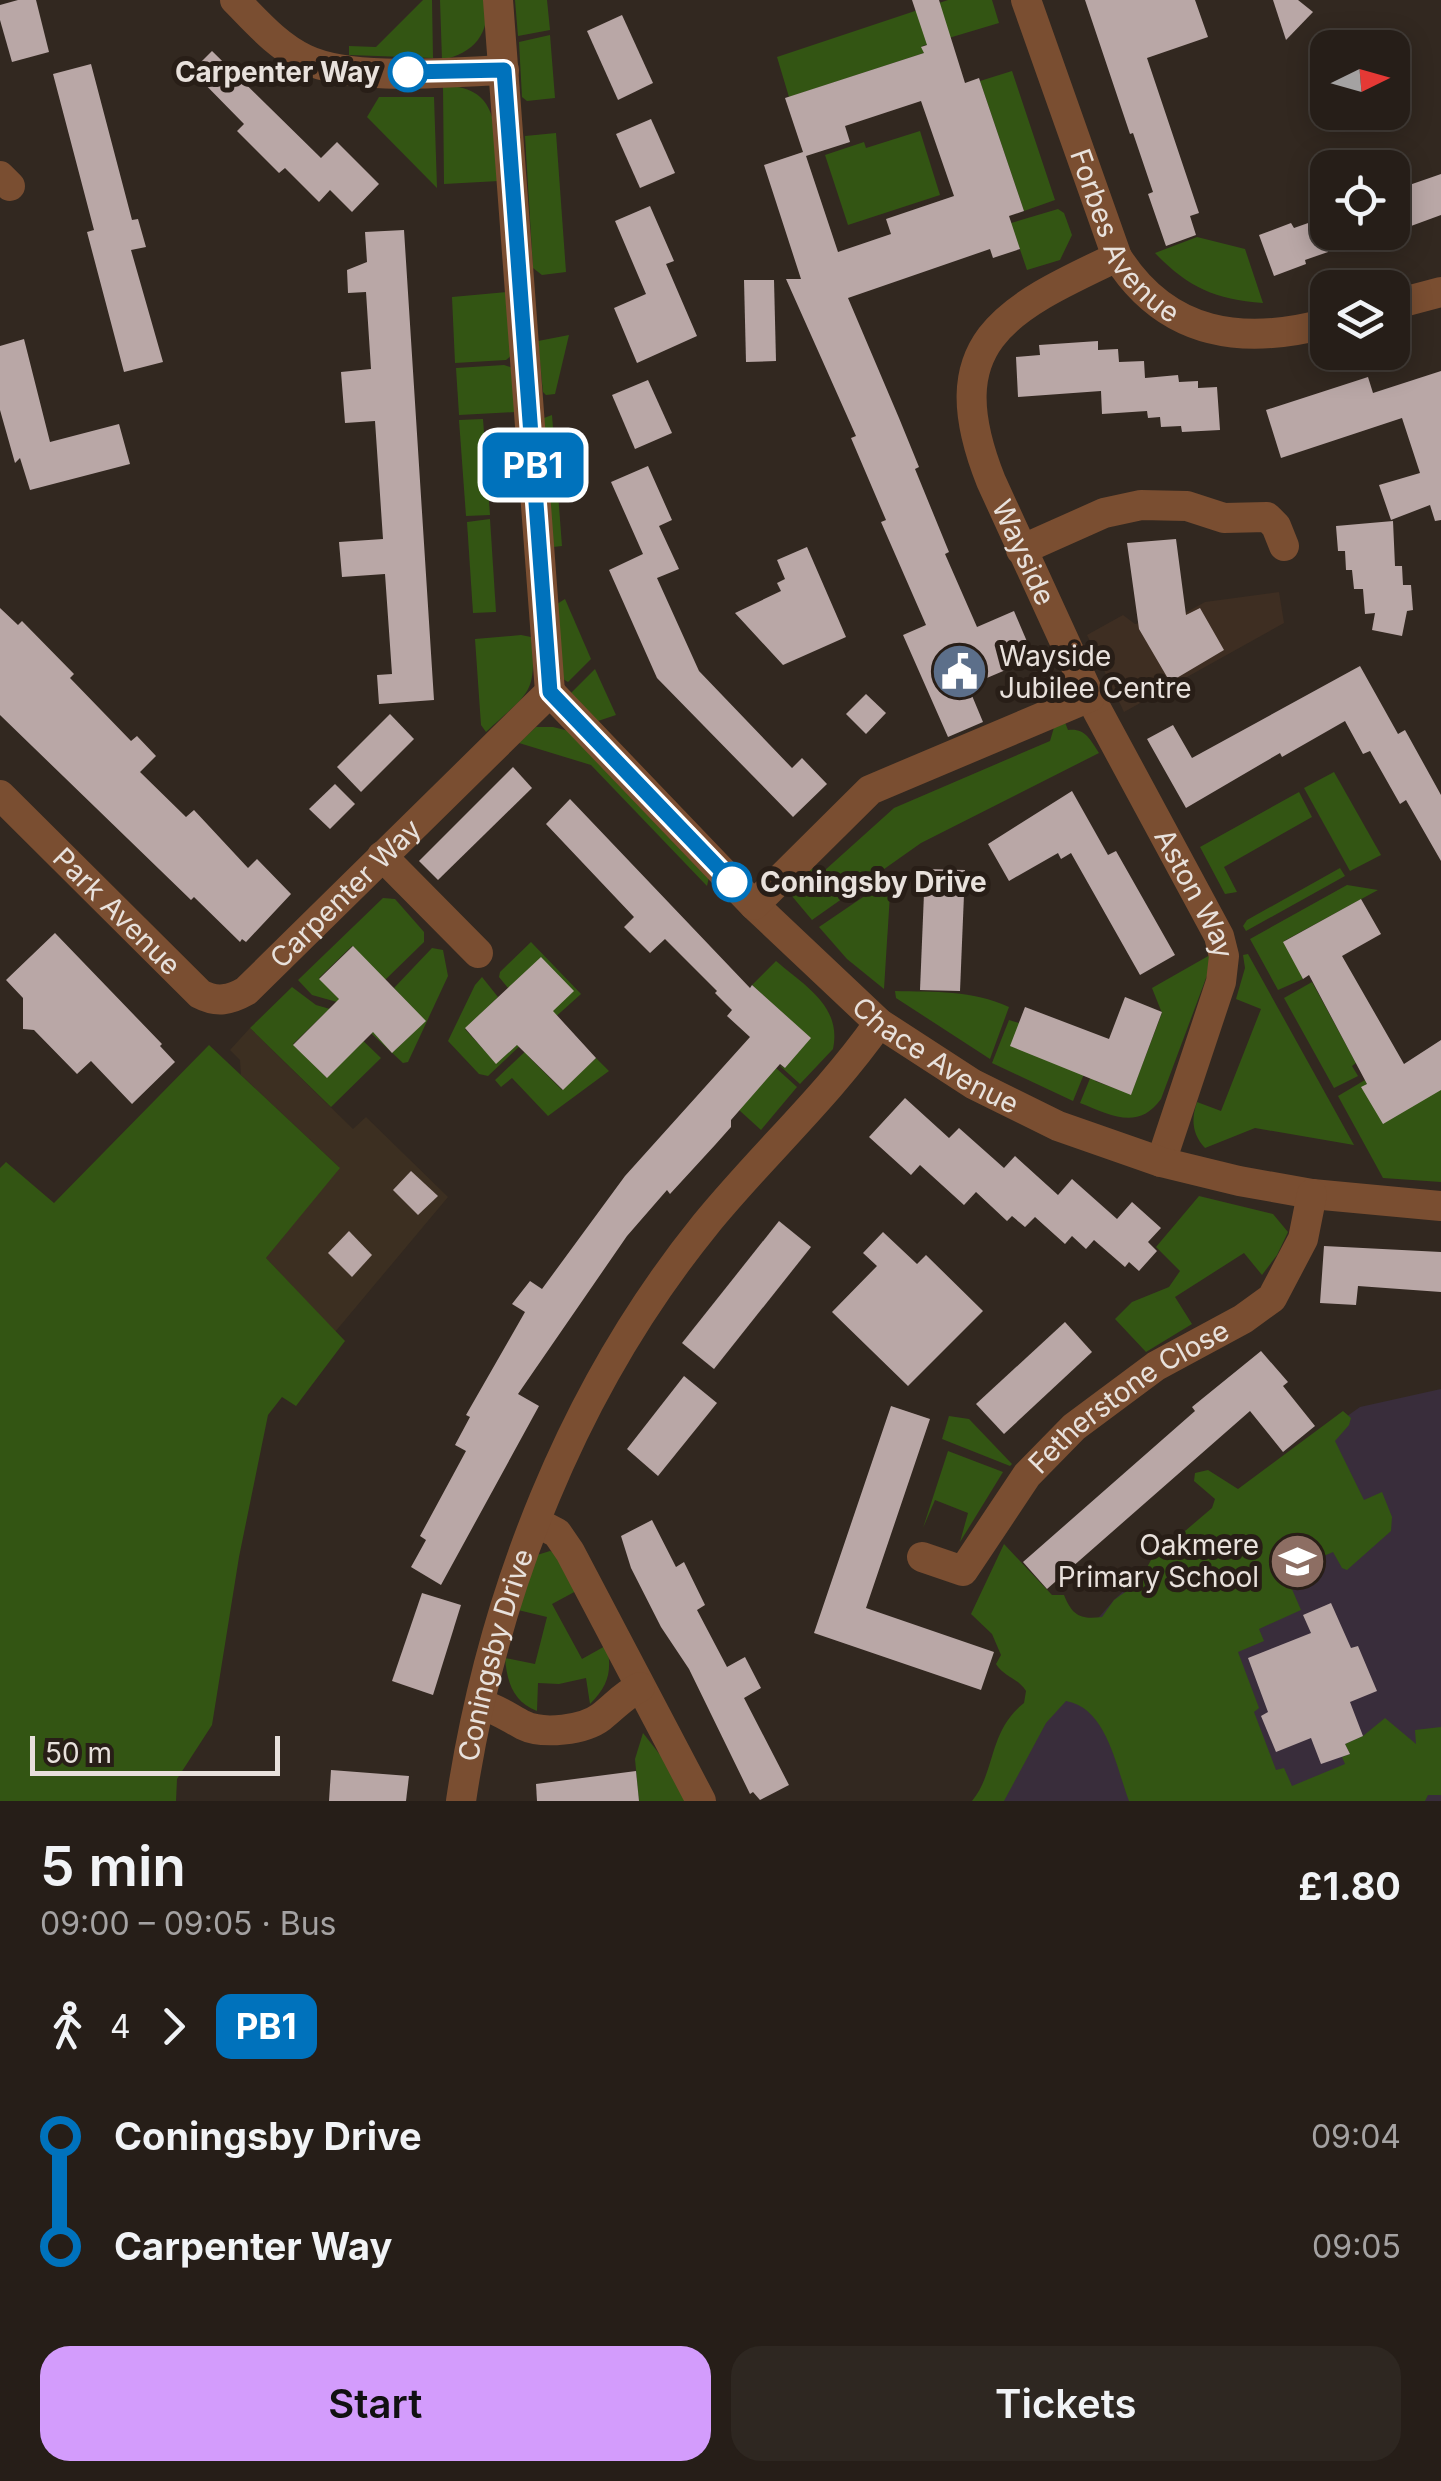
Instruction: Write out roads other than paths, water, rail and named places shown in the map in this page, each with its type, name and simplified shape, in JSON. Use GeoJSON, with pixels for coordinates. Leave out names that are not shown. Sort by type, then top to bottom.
{"type":"FeatureCollection","features":[{"type":"Feature","properties":{"kind":"street"},"geometry":{"type":"LineString","coordinates":[[234,0],[279,42],[307,60],[380,72],[504,70]]}},
{"type":"Feature","properties":{"kind":"street"},"geometry":{"type":"LineString","coordinates":[[498,0],[550,692]]}},
{"type":"Feature","properties":{"kind":"street","name":"Forbes Avenue"},"geometry":{"type":"LineString","coordinates":[[1026,0],[1117,257],[1136,286],[1170,313],[1214,330],[1259,335],[1310,326]]}},
{"type":"Feature","properties":{"kind":"street","name":"Wayside"},"geometry":{"type":"LineString","coordinates":[[1090,697],[977,445],[971,414],[983,349],[1002,322],[1032,298],[1117,257]]}},
{"type":"Feature","properties":{"kind":"street"},"geometry":{"type":"LineString","coordinates":[[1410,300],[1441,292]]}},
{"type":"Feature","properties":{"kind":"street"},"geometry":{"type":"LineString","coordinates":[[1022,550],[1104,513],[1141,505],[1187,506],[1224,518],[1267,518],[1276,526],[1284,546]]}},
{"type":"Feature","properties":{"kind":"street","name":"Carpenter Way"},"geometry":{"type":"LineString","coordinates":[[246,990],[550,692]]}},
{"type":"Feature","properties":{"kind":"street","name":"Chace Avenue"},"geometry":{"type":"LineString","coordinates":[[550,692],[754,905],[879,1022],[974,1084],[1058,1126],[1161,1162],[1312,1194],[1441,1206]]}},
{"type":"Feature","properties":{"kind":"street"},"geometry":{"type":"LineString","coordinates":[[754,905],[870,790],[1090,697]]}},
{"type":"Feature","properties":{"kind":"street","name":"Aston Way"},"geometry":{"type":"LineString","coordinates":[[1090,697],[1219,936],[1224,956],[1220,982],[1161,1162]]}},
{"type":"Feature","properties":{"kind":"street","name":"Park Avenue"},"geometry":{"type":"LineString","coordinates":[[0,795],[200,994],[220,1000],[234,998],[246,990]]}},
{"type":"Feature","properties":{"kind":"street"},"geometry":{"type":"LineString","coordinates":[[382,856],[478,953]]}},
{"type":"Feature","properties":{"kind":"street","name":"Coningsby Drive"},"geometry":{"type":"LineString","coordinates":[[461,1801],[480,1704],[518,1567],[581,1415],[658,1289],[704,1226],[854,1058],[879,1022]]}},
{"type":"Feature","properties":{"kind":"street","name":"Fetherstone Close"},"geometry":{"type":"LineString","coordinates":[[922,1557],[964,1571],[1027,1475],[1074,1428],[1156,1366],[1243,1319],[1272,1298],[1303,1239],[1312,1194]]}},
{"type":"Feature","properties":{"kind":"street"},"geometry":{"type":"LineString","coordinates":[[536,1522],[557,1533],[570,1552],[702,1801]]}},
{"type":"Feature","properties":{"kind":"street"},"geometry":{"type":"LineString","coordinates":[[480,1704],[504,1712],[526,1726],[562,1729],[588,1724],[640,1687]]}},
{"type":"Feature","properties":{"kind":"place","name":"Carpenter Way"},"geometry":{"type":"Point","coordinates":[408,72]}},
{"type":"Feature","properties":{"kind":"place","name":"Wayside Jubilee Centre"},"geometry":{"type":"Point","coordinates":[960,672]}},
{"type":"Feature","properties":{"kind":"place","name":"Coningsby Drive"},"geometry":{"type":"Point","coordinates":[732,882]}},
{"type":"Feature","properties":{"kind":"place","name":"Oakmere Primary School"},"geometry":{"type":"Point","coordinates":[1298,1561]}}]}
